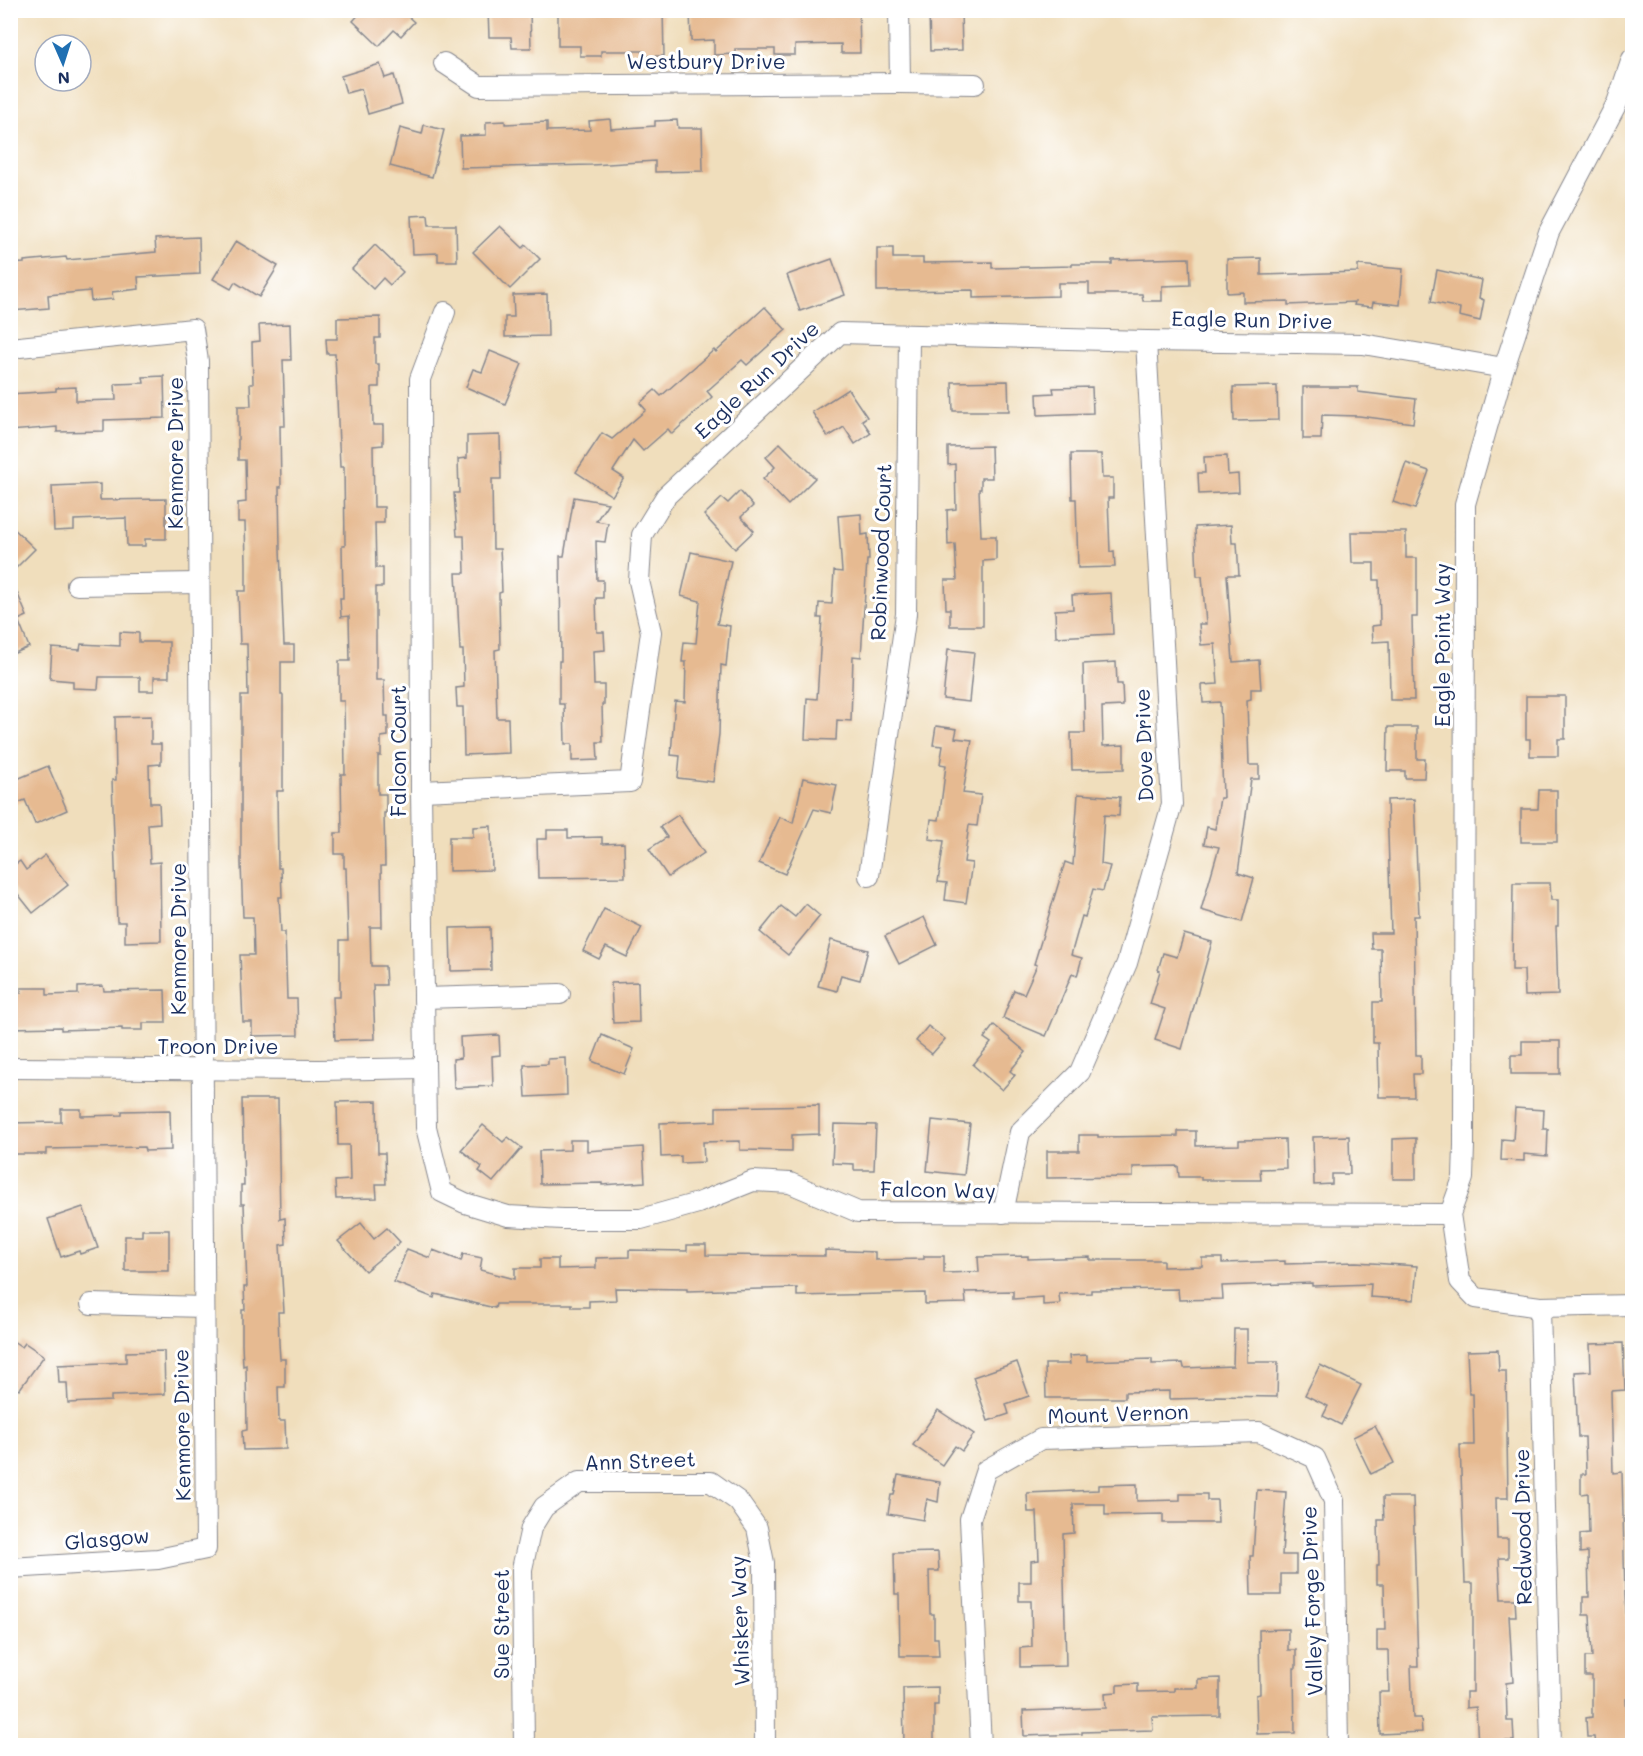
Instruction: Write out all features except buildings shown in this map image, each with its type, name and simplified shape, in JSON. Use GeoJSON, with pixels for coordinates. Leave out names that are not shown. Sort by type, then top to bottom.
{"type":"FeatureCollection","features":[{"type":"Feature","properties":{"kind":"street"},"geometry":{"type":"LineString","coordinates":[[899,10],[900,83]]}},
{"type":"Feature","properties":{"kind":"street","name":"Eagle Point Way"},"geometry":{"type":"LineString","coordinates":[[1450,1214],[1463,1178],[1464,1145],[1465,504],[1504,368],[1548,232],[1625,103],[1632,59]]}},
{"type":"Feature","properties":{"kind":"street","name":"Westbury Drive"},"geometry":{"type":"LineString","coordinates":[[444,63],[479,86],[975,84]]}},
{"type":"Feature","properties":{"kind":"street","name":"Falcon Court"},"geometry":{"type":"LineString","coordinates":[[442,1192],[426,1127],[421,791],[420,379],[445,312]]}},
{"type":"Feature","properties":{"kind":"street","name":"Kenmore Drive"},"geometry":{"type":"LineString","coordinates":[[10,348],[193,329],[198,361],[206,1549]]}},
{"type":"Feature","properties":{"kind":"street","name":"Eagle Run Drive"},"geometry":{"type":"LineString","coordinates":[[421,791],[630,782],[651,632],[639,580],[642,535],[666,496],[840,333],[1363,344],[1504,368]]}},
{"type":"Feature","properties":{"kind":"street","name":"Robinwood Court"},"geometry":{"type":"LineString","coordinates":[[869,876],[906,614],[909,336]]}},
{"type":"Feature","properties":{"kind":"street","name":"Dove Drive"},"geometry":{"type":"LineString","coordinates":[[1003,1214],[1020,1132],[1080,1072],[1127,963],[1172,804],[1146,341]]}},
{"type":"Feature","properties":{"kind":"street"},"geometry":{"type":"LineString","coordinates":[[77,585],[198,583]]}},
{"type":"Feature","properties":{"kind":"street"},"geometry":{"type":"LineString","coordinates":[[424,998],[560,994]]}},
{"type":"Feature","properties":{"kind":"street","name":"Troon Drive"},"geometry":{"type":"LineString","coordinates":[[10,1068],[425,1068]]}},
{"type":"Feature","properties":{"kind":"street","name":"Falcon Way"},"geometry":{"type":"LineString","coordinates":[[442,1192],[465,1203],[508,1216],[562,1219],[641,1219],[698,1203],[753,1181],[790,1182],[858,1212],[1450,1214]]}},
{"type":"Feature","properties":{"kind":"street"},"geometry":{"type":"LineString","coordinates":[[1450,1214],[1460,1281],[1476,1298],[1540,1307],[1632,1305]]}},
{"type":"Feature","properties":{"kind":"street"},"geometry":{"type":"LineString","coordinates":[[91,1304],[204,1306]]}},
{"type":"Feature","properties":{"kind":"street","name":"Redwood Drive"},"geometry":{"type":"LineString","coordinates":[[1540,1307],[1551,1746]]}},
{"type":"Feature","properties":{"kind":"street","name":"Mount Vernon"},"geometry":{"type":"LineString","coordinates":[[981,1746],[970,1519],[986,1470],[1041,1439],[1259,1432],[1315,1458]]}},
{"type":"Feature","properties":{"kind":"street","name":"Valley Forge Drive"},"geometry":{"type":"LineString","coordinates":[[1315,1458],[1335,1501],[1338,1746]]}},
{"type":"Feature","properties":{"kind":"street","name":"Ann Street"},"geometry":{"type":"LineString","coordinates":[[544,1507],[579,1482],[711,1482],[738,1501]]}},
{"type":"Feature","properties":{"kind":"street","name":"Whisker Way"},"geometry":{"type":"LineString","coordinates":[[738,1501],[757,1528],[765,1563],[765,1746]]}},
{"type":"Feature","properties":{"kind":"street","name":"Sue Street"},"geometry":{"type":"LineString","coordinates":[[524,1746],[522,1569],[531,1528],[544,1507]]}},
{"type":"Feature","properties":{"kind":"street","name":"Glasgow"},"geometry":{"type":"LineString","coordinates":[[10,1568],[158,1559],[206,1549]]}}]}
